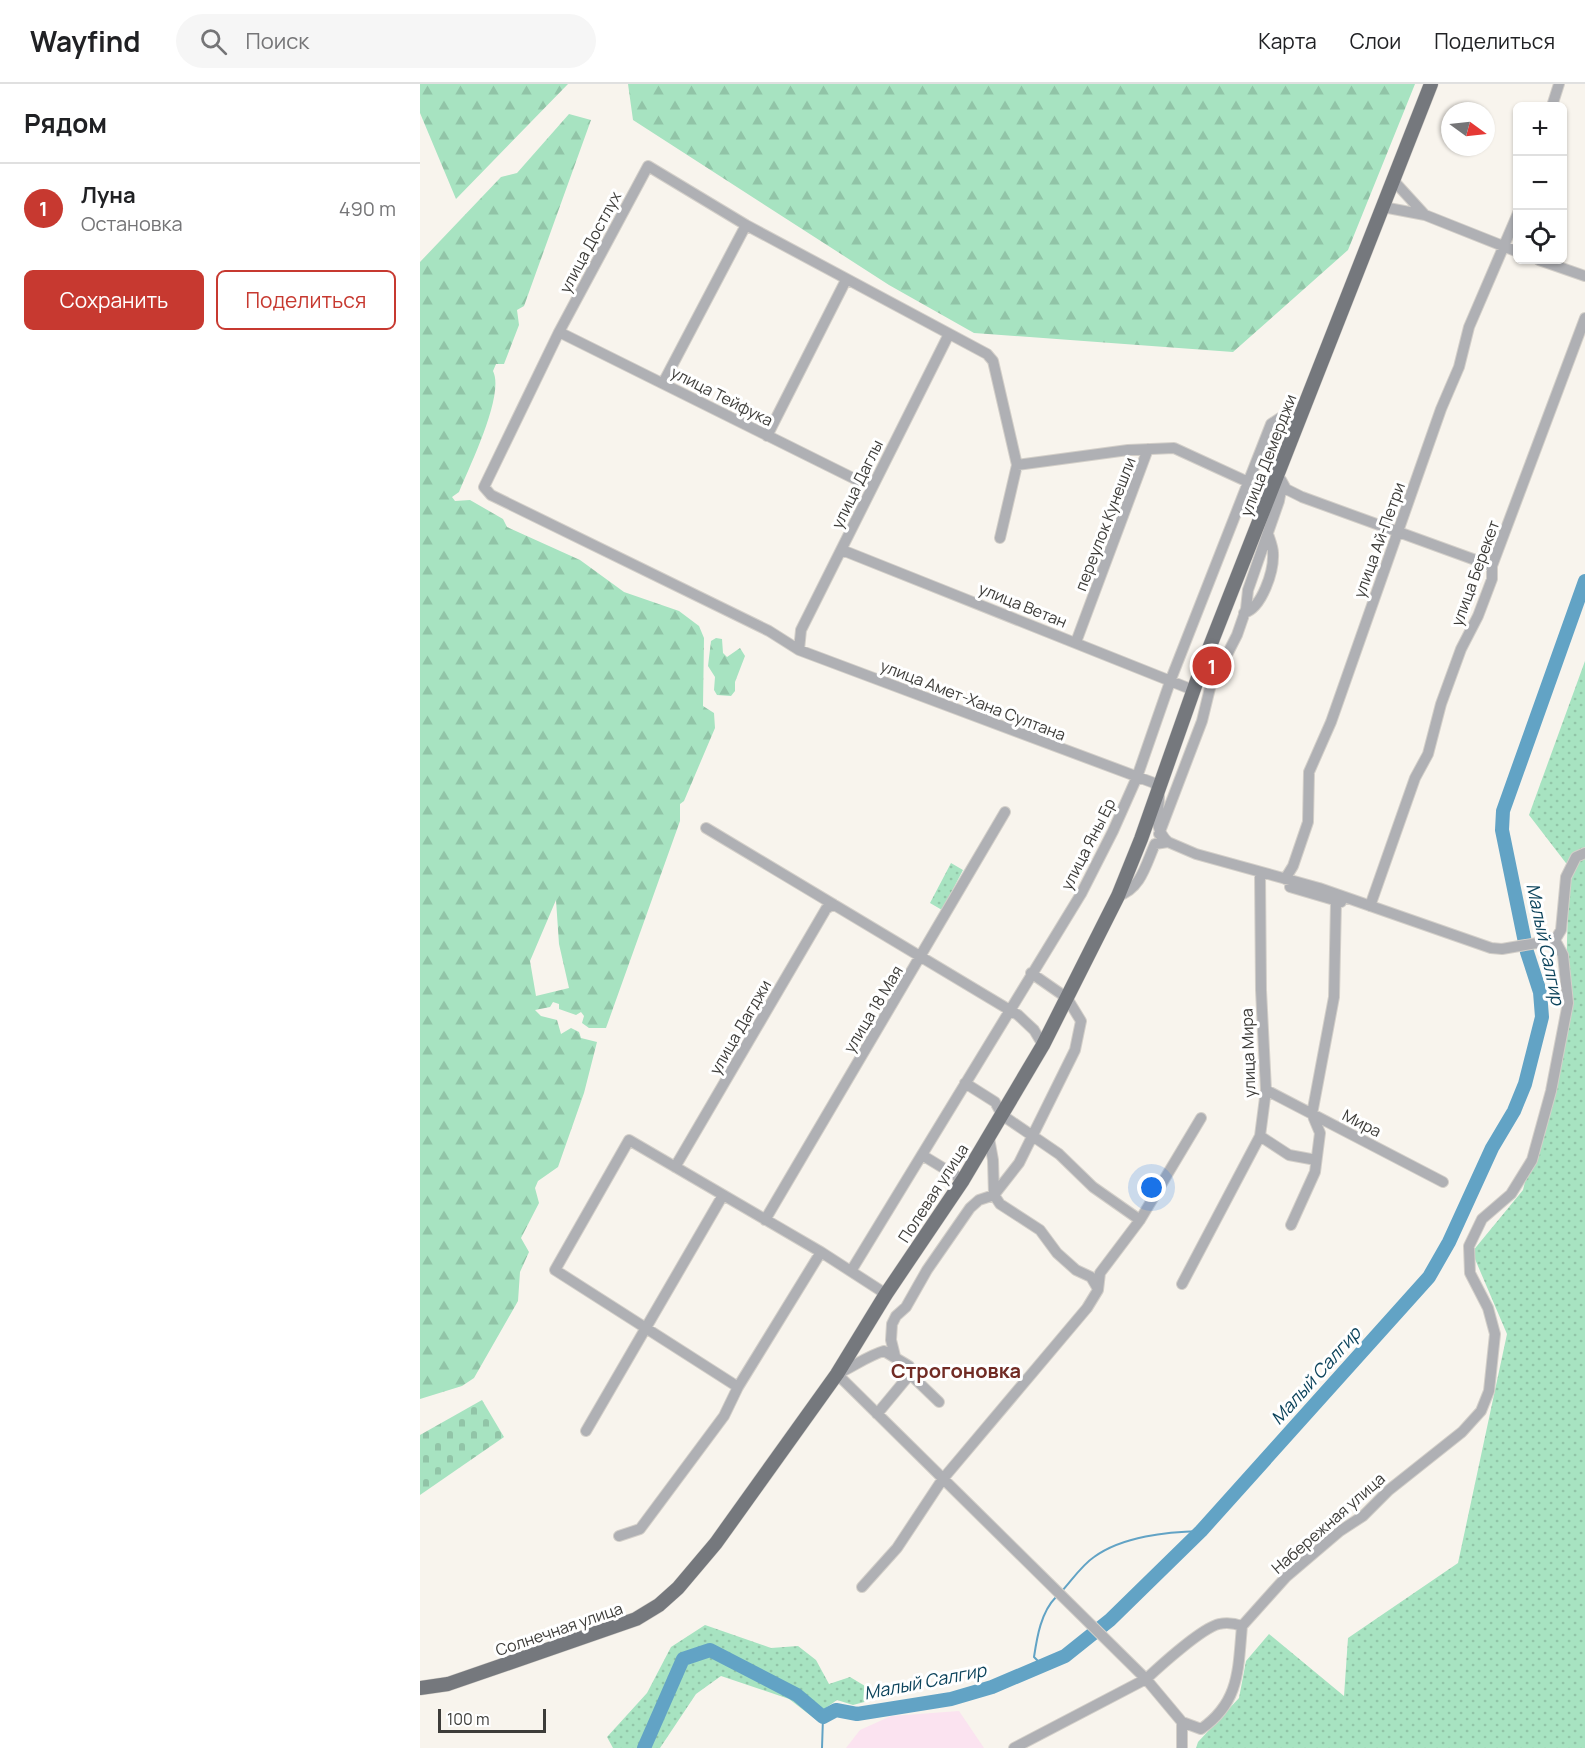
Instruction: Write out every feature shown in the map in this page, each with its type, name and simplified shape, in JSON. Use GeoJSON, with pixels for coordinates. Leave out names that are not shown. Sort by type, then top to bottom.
{"type":"FeatureCollection","features":[{"type":"Feature","properties":{"kind":"main road","name":"улица Демерджи"},"geometry":{"type":"LineString","coordinates":[[1141,839],[1193,690],[1278,484],[1295,426],[1431,84]]}},
{"type":"Feature","properties":{"kind":"main road","name":"Полевая улица"},"geometry":{"type":"LineString","coordinates":[[716,1543],[837,1374],[886,1294],[989,1138],[1043,1045],[1067,998],[1118,896],[1141,839]]}},
{"type":"Feature","properties":{"kind":"main road","name":"Солнечная улица"},"geometry":{"type":"LineString","coordinates":[[420,1688],[448,1684],[636,1619],[659,1605],[678,1588],[716,1543]]}},
{"type":"Feature","properties":{"kind":"street"},"geometry":{"type":"LineString","coordinates":[[1553,102],[1559,84]]}},
{"type":"Feature","properties":{"kind":"street","name":"улица Достлух"},"geometry":{"type":"LineString","coordinates":[[746,225],[648,166],[559,332],[486,480],[486,491],[769,631],[800,650]]}},
{"type":"Feature","properties":{"kind":"street"},"geometry":{"type":"LineString","coordinates":[[1393,180],[1425,215]]}},
{"type":"Feature","properties":{"kind":"street"},"geometry":{"type":"LineString","coordinates":[[1383,207],[1425,215],[1513,250]]}},
{"type":"Feature","properties":{"kind":"street","name":"улица Ай-Петри"},"geometry":{"type":"LineString","coordinates":[[1285,879],[1293,866],[1308,822],[1309,772],[1331,722],[1459,367],[1469,327],[1513,224]]}},
{"type":"Feature","properties":{"kind":"street"},"geometry":{"type":"LineString","coordinates":[[663,383],[746,225],[846,280],[897,303],[987,354],[993,361],[1017,465],[1000,538]]}},
{"type":"Feature","properties":{"kind":"street"},"geometry":{"type":"LineString","coordinates":[[1550,264],[1585,276]]}},
{"type":"Feature","properties":{"kind":"street"},"geometry":{"type":"LineString","coordinates":[[767,436],[846,280]]}},
{"type":"Feature","properties":{"kind":"street","name":"улица Берекет"},"geometry":{"type":"LineString","coordinates":[[1370,906],[1415,778],[1428,754],[1441,704],[1453,671],[1492,579],[1492,566],[1585,318]]}},
{"type":"Feature","properties":{"kind":"street","name":"улица Тейфука"},"geometry":{"type":"LineString","coordinates":[[559,332],[871,487]]}},
{"type":"Feature","properties":{"kind":"street","name":"улица Даглы"},"geometry":{"type":"LineString","coordinates":[[800,650],[801,630],[949,334]]}},
{"type":"Feature","properties":{"kind":"street","name":"улица Яны Ер"},"geometry":{"type":"LineString","coordinates":[[852,1271],[1081,894],[1121,815],[1137,777],[1171,679],[1271,424],[1280,418],[1289,420],[1295,426]]}},
{"type":"Feature","properties":{"kind":"street"},"geometry":{"type":"LineString","coordinates":[[1017,465],[1148,449],[1174,448],[1250,482],[1278,484],[1302,497],[1492,566]]}},
{"type":"Feature","properties":{"kind":"street","name":"переулок Кунешли"},"geometry":{"type":"LineString","coordinates":[[1076,642],[1148,449]]}},
{"type":"Feature","properties":{"kind":"street"},"geometry":{"type":"LineString","coordinates":[[1118,896],[1128,893],[1137,885],[1160,832],[1202,721],[1210,688],[1237,634],[1248,590],[1268,534],[1278,484]]}},
{"type":"Feature","properties":{"kind":"street","name":"улица Ветан"},"geometry":{"type":"LineString","coordinates":[[842,550],[1171,679],[1193,690]]}},
{"type":"Feature","properties":{"kind":"street","name":"улица Амет-Хана Султана"},"geometry":{"type":"LineString","coordinates":[[800,650],[1154,783],[1158,789]]}},
{"type":"Feature","properties":{"kind":"street"},"geometry":{"type":"LineString","coordinates":[[1180,727],[1202,721]]}},
{"type":"Feature","properties":{"kind":"street"},"geometry":{"type":"LineString","coordinates":[[1158,789],[1156,824],[1168,842],[1196,854],[1285,879],[1502,950],[1534,942],[1555,940],[1561,930],[1566,877],[1576,857],[1585,853]]}},
{"type":"Feature","properties":{"kind":"street","name":"улица 18 Мая"},"geometry":{"type":"LineString","coordinates":[[765,1220],[922,957],[1005,812]]}},
{"type":"Feature","properties":{"kind":"street"},"geometry":{"type":"LineString","coordinates":[[706,828],[1026,1022],[1043,1045]]}},
{"type":"Feature","properties":{"kind":"street"},"geometry":{"type":"LineString","coordinates":[[1155,844],[1168,842]]}},
{"type":"Feature","properties":{"kind":"street"},"geometry":{"type":"LineString","coordinates":[[1260,873],[1336,902],[1351,900]]}},
{"type":"Feature","properties":{"kind":"street","name":"улица Мира"},"geometry":{"type":"LineString","coordinates":[[1182,1284],[1260,1136],[1266,1090],[1261,990],[1260,873]]}},
{"type":"Feature","properties":{"kind":"street"},"geometry":{"type":"LineString","coordinates":[[1291,1225],[1315,1172],[1320,1133],[1312,1114],[1334,997],[1336,902]]}},
{"type":"Feature","properties":{"kind":"street","name":"улица Дагджи"},"geometry":{"type":"LineString","coordinates":[[675,1167],[826,909],[833,904]]}},
{"type":"Feature","properties":{"kind":"street","name":"Набережная улица"},"geometry":{"type":"LineString","coordinates":[[1242,1626],[1286,1577],[1450,1442],[1481,1411],[1489,1391],[1495,1334],[1488,1308],[1470,1272],[1469,1246],[1482,1219],[1511,1194],[1532,1160],[1559,1054],[1568,1003],[1563,955],[1555,940]]}},
{"type":"Feature","properties":{"kind":"street"},"geometry":{"type":"LineString","coordinates":[[895,1356],[891,1340],[892,1324],[906,1307],[927,1270],[970,1208],[979,1200],[994,1195],[1018,1163],[1031,1135],[1041,1122],[1059,1079],[1076,1050],[1081,1021],[1067,998],[1031,973]]}},
{"type":"Feature","properties":{"kind":"street"},"geometry":{"type":"LineString","coordinates":[[965,1083],[995,1102],[1002,1115],[1059,1154],[1093,1187],[1140,1220]]}},
{"type":"Feature","properties":{"kind":"street","name":"Мира"},"geometry":{"type":"LineString","coordinates":[[1266,1090],[1443,1182]]}},
{"type":"Feature","properties":{"kind":"street"},"geometry":{"type":"LineString","coordinates":[[862,1587],[897,1548],[942,1480],[1088,1308],[1098,1290],[1096,1275],[1140,1220],[1201,1118]]}},
{"type":"Feature","properties":{"kind":"street"},"geometry":{"type":"LineString","coordinates":[[1260,1136],[1289,1155],[1316,1160]]}},
{"type":"Feature","properties":{"kind":"street"},"geometry":{"type":"LineString","coordinates":[[989,1138],[993,1160],[994,1195],[1000,1204],[1040,1230],[1057,1253],[1076,1270],[1096,1275]]}},
{"type":"Feature","properties":{"kind":"street"},"geometry":{"type":"LineString","coordinates":[[738,1388],[646,1331],[555,1270],[629,1140],[821,1252],[886,1294]]}},
{"type":"Feature","properties":{"kind":"street"},"geometry":{"type":"LineString","coordinates":[[922,1155],[963,1180]]}},
{"type":"Feature","properties":{"kind":"street"},"geometry":{"type":"LineString","coordinates":[[586,1431],[723,1196]]}},
{"type":"Feature","properties":{"kind":"street"},"geometry":{"type":"LineString","coordinates":[[619,1536],[640,1529],[724,1416],[738,1388],[821,1252]]}},
{"type":"Feature","properties":{"kind":"street"},"geometry":{"type":"LineString","coordinates":[[913,1255],[927,1270]]}},
{"type":"Feature","properties":{"kind":"street"},"geometry":{"type":"LineString","coordinates":[[939,1402],[911,1373],[909,1366],[884,1351],[873,1354],[854,1367],[837,1374],[942,1480],[1095,1626],[1146,1679],[1182,1722],[1201,1730],[1213,1721],[1234,1693],[1242,1626],[1231,1622],[1216,1625],[1163,1663],[1146,1679],[1014,1748]]}},
{"type":"Feature","properties":{"kind":"street"},"geometry":{"type":"LineString","coordinates":[[877,1414],[911,1373]]}},
{"type":"Feature","properties":{"kind":"street"},"geometry":{"type":"LineString","coordinates":[[1182,1722],[1182,1748]]}},
{"type":"Feature","properties":{"kind":"shaded area"},"geometry":{"type":"Polygon","coordinates":[[[959,1711],[984,1748],[846,1748],[860,1730],[891,1716],[959,1711]]]}},
{"type":"Feature","properties":{"kind":"green space"},"geometry":{"type":"Polygon","coordinates":[[[420,84],[568,84],[456,199],[420,113],[420,84]]]}},
{"type":"Feature","properties":{"kind":"green space"},"geometry":{"type":"Polygon","coordinates":[[[628,84],[1415,84],[1348,250],[1233,352],[974,333],[889,285],[633,120],[628,84]]]}},
{"type":"Feature","properties":{"kind":"green space"},"geometry":{"type":"Polygon","coordinates":[[[569,114],[591,120],[524,306],[517,310],[519,325],[504,364],[496,364],[493,371],[494,397],[484,431],[459,492],[452,497],[455,501],[470,500],[503,519],[507,527],[580,560],[624,592],[679,611],[699,626],[704,638],[703,706],[714,713],[715,728],[684,801],[680,804],[680,821],[606,1028],[589,1028],[582,1023],[584,1016],[581,1012],[576,1015],[559,1009],[559,1004],[553,1002],[550,1007],[535,1010],[541,1016],[557,1020],[561,1034],[571,1028],[579,1032],[581,1038],[597,1042],[584,1093],[558,1167],[538,1181],[535,1188],[539,1203],[521,1238],[529,1252],[520,1272],[518,1301],[474,1378],[462,1386],[420,1399],[420,262],[501,177],[517,173],[569,114]],[[556,900],[530,961],[536,996],[569,988],[559,944],[556,900]]]}},
{"type":"Feature","properties":{"kind":"green space"},"geometry":{"type":"Polygon","coordinates":[[[716,638],[722,639],[723,653],[727,657],[740,648],[745,656],[735,682],[735,691],[731,696],[717,695],[714,690],[715,677],[708,666],[711,641],[716,638]]]}},
{"type":"Feature","properties":{"kind":"green space"},"geometry":{"type":"Polygon","coordinates":[[[1585,661],[1585,1748],[1196,1748],[1198,1742],[1239,1698],[1246,1661],[1269,1634],[1344,1696],[1348,1638],[1458,1563],[1507,1334],[1472,1252],[1523,1190],[1565,1016],[1569,867],[1529,815],[1585,661]]]}},
{"type":"Feature","properties":{"kind":"green space"},"geometry":{"type":"Polygon","coordinates":[[[951,863],[963,870],[942,910],[930,903],[951,863]]]}},
{"type":"Feature","properties":{"kind":"green space"},"geometry":{"type":"Polygon","coordinates":[[[482,1400],[504,1437],[420,1495],[420,1435],[482,1400]]]}},
{"type":"Feature","properties":{"kind":"green space"},"geometry":{"type":"Polygon","coordinates":[[[705,1625],[771,1648],[798,1646],[816,1660],[829,1684],[850,1677],[870,1689],[868,1701],[853,1705],[837,1700],[827,1707],[819,1722],[789,1699],[721,1676],[696,1694],[660,1748],[613,1748],[607,1737],[647,1693],[671,1647],[705,1625]]]}},
{"type":"Feature","properties":{"kind":"waterway","name":"Малый Салгир"},"geometry":{"type":"LineString","coordinates":[[644,1748],[683,1659],[710,1650],[797,1695],[823,1717],[836,1710],[857,1714],[951,1699],[992,1687],[1065,1656],[1110,1620],[1201,1531],[1429,1277],[1449,1242],[1492,1148],[1514,1111],[1525,1084],[1542,1017],[1540,992],[1527,952],[1502,830],[1503,811],[1585,581]]}},
{"type":"Feature","properties":{"kind":"waterway"},"geometry":{"type":"LineString","coordinates":[[1062,1591],[1090,1560],[1118,1544],[1146,1536],[1201,1531]]}},
{"type":"Feature","properties":{"kind":"waterway"},"geometry":{"type":"LineString","coordinates":[[1043,1666],[1034,1657],[1040,1625],[1056,1597]]}},
{"type":"Feature","properties":{"kind":"waterway"},"geometry":{"type":"LineString","coordinates":[[822,1748],[823,1717]]}},
{"type":"Feature","properties":{"kind":"place","name":"Луна"},"geometry":{"type":"Point","coordinates":[1212,666]}},
{"type":"Feature","properties":{"kind":"district","name":"Строгоновка"},"geometry":{"type":"Point","coordinates":[956,1371]}}]}
